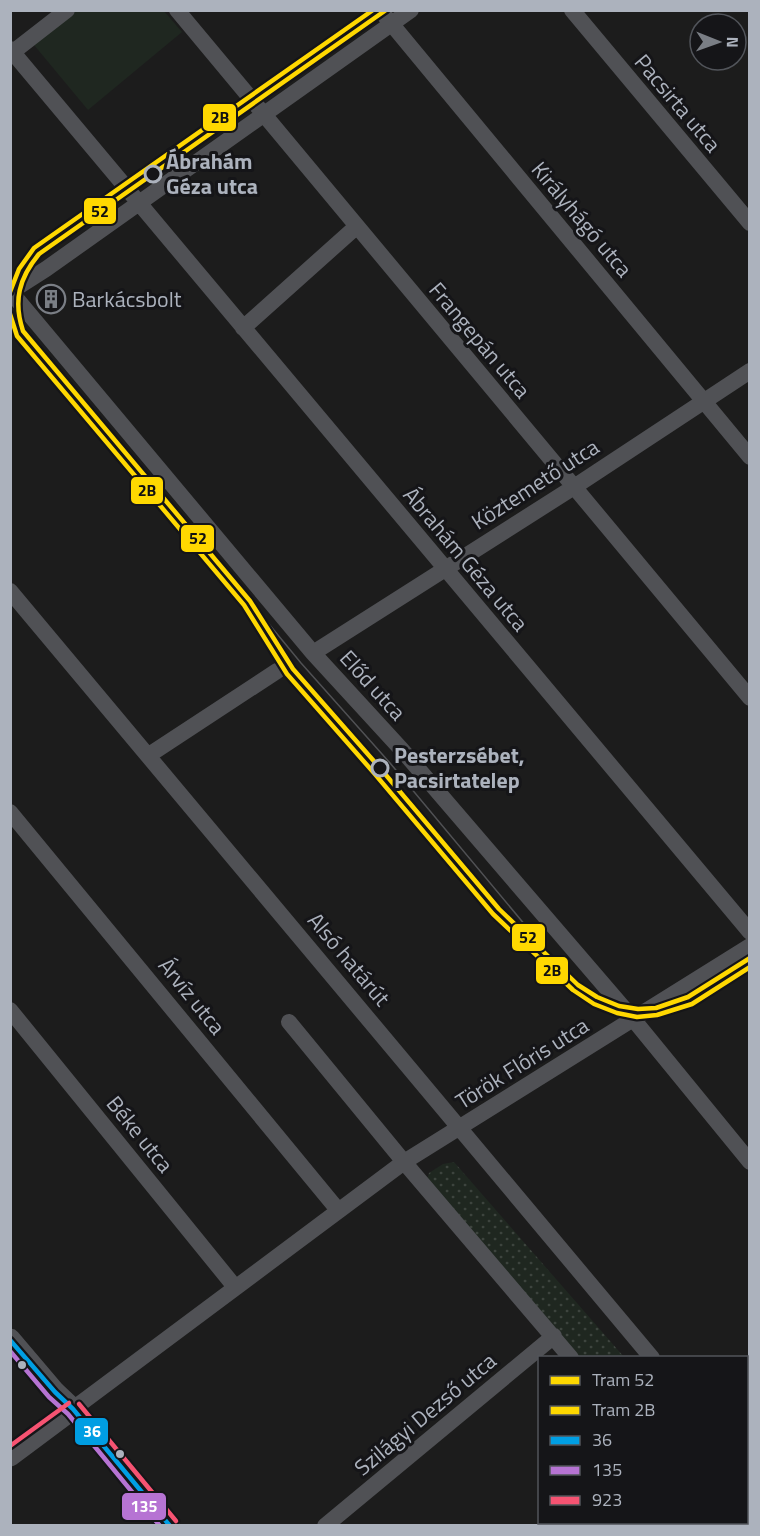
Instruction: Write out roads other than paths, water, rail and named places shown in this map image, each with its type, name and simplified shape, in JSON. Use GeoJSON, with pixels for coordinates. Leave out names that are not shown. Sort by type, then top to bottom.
{"type":"FeatureCollection","features":[{"type":"Feature","properties":{"kind":"street"},"geometry":{"type":"LineString","coordinates":[[12,50],[68,10]]}},
{"type":"Feature","properties":{"kind":"street","name":"Frangepán utca"},"geometry":{"type":"LineString","coordinates":[[177,10],[750,698]]}},
{"type":"Feature","properties":{"kind":"street","name":"Királyhágó utca"},"geometry":{"type":"LineString","coordinates":[[380,10],[750,457]]}},
{"type":"Feature","properties":{"kind":"street"},"geometry":{"type":"LineString","coordinates":[[11,292],[411,10]]}},
{"type":"Feature","properties":{"kind":"street","name":"Pacsirta utca"},"geometry":{"type":"LineString","coordinates":[[572,10],[750,223]]}},
{"type":"Feature","properties":{"kind":"street","name":"Ábrahám Géza utca"},"geometry":{"type":"LineString","coordinates":[[12,50],[750,932]]}},
{"type":"Feature","properties":{"kind":"street"},"geometry":{"type":"LineString","coordinates":[[243,328],[356,227]]}},
{"type":"Feature","properties":{"kind":"street","name":"Előd utca"},"geometry":{"type":"LineString","coordinates":[[11,292],[313,653],[402,750],[633,1019],[750,1162]]}},
{"type":"Feature","properties":{"kind":"street","name":"Köztemető utca"},"geometry":{"type":"LineString","coordinates":[[313,653],[574,487],[750,371]]}},
{"type":"Feature","properties":{"kind":"street","name":"Alsó határút"},"geometry":{"type":"LineString","coordinates":[[10,591],[650,1356]]}},
{"type":"Feature","properties":{"kind":"street"},"geometry":{"type":"LineString","coordinates":[[149,755],[277,671]]}},
{"type":"Feature","properties":{"kind":"street","name":"Árvíz utca"},"geometry":{"type":"LineString","coordinates":[[10,812],[338,1210]]}},
{"type":"Feature","properties":{"kind":"street","name":"Török Flóris utca"},"geometry":{"type":"LineString","coordinates":[[73,1409],[407,1160],[750,946]]}},
{"type":"Feature","properties":{"kind":"street","name":"Béke utca"},"geometry":{"type":"LineString","coordinates":[[10,1010],[236,1287]]}},
{"type":"Feature","properties":{"kind":"street"},"geometry":{"type":"LineString","coordinates":[[289,1022],[569,1356]]}},
{"type":"Feature","properties":{"kind":"street","name":"Szilágyi Dezső utca"},"geometry":{"type":"LineString","coordinates":[[326,1526],[554,1336]]}},
{"type":"Feature","properties":{"kind":"street"},"geometry":{"type":"LineString","coordinates":[[10,1339],[55,1392],[73,1409],[170,1526]]}},
{"type":"Feature","properties":{"kind":"street"},"geometry":{"type":"LineString","coordinates":[[10,1456],[73,1409]]}},
{"type":"Feature","properties":{"kind":"tram line","name":"2B"},"geometry":{"type":"LineString","coordinates":[[10,292],[19,269],[34,248],[373,10]]}},
{"type":"Feature","properties":{"kind":"tram line","name":"52"},"geometry":{"type":"LineString","coordinates":[[386,10],[39,254],[27,272],[20,290],[18,310],[23,331],[250,601],[293,669],[499,909],[578,985],[597,997],[619,1006],[638,1009],[656,1008],[688,997],[750,958]]}},
{"type":"Feature","properties":{"kind":"tram line","name":"2B"},"geometry":{"type":"LineString","coordinates":[[10,314],[17,336],[244,605],[287,674],[493,914],[573,990],[594,1004],[617,1013],[637,1017],[657,1015],[692,1004],[750,967]]}},
{"type":"Feature","properties":{"kind":"tram line"},"geometry":{"type":"LineString","coordinates":[[250,601],[301,663],[390,763],[561,968]]}},
{"type":"Feature","properties":{"kind":"place","name":"Ábrahám Géza utca"},"geometry":{"type":"Point","coordinates":[153,174]}},
{"type":"Feature","properties":{"kind":"place","name":"Barkácsbolt"},"geometry":{"type":"Point","coordinates":[51,299]}},
{"type":"Feature","properties":{"kind":"place","name":"Pesterzsébet, Pacsirtatelep"},"geometry":{"type":"Point","coordinates":[380,768]}}]}
